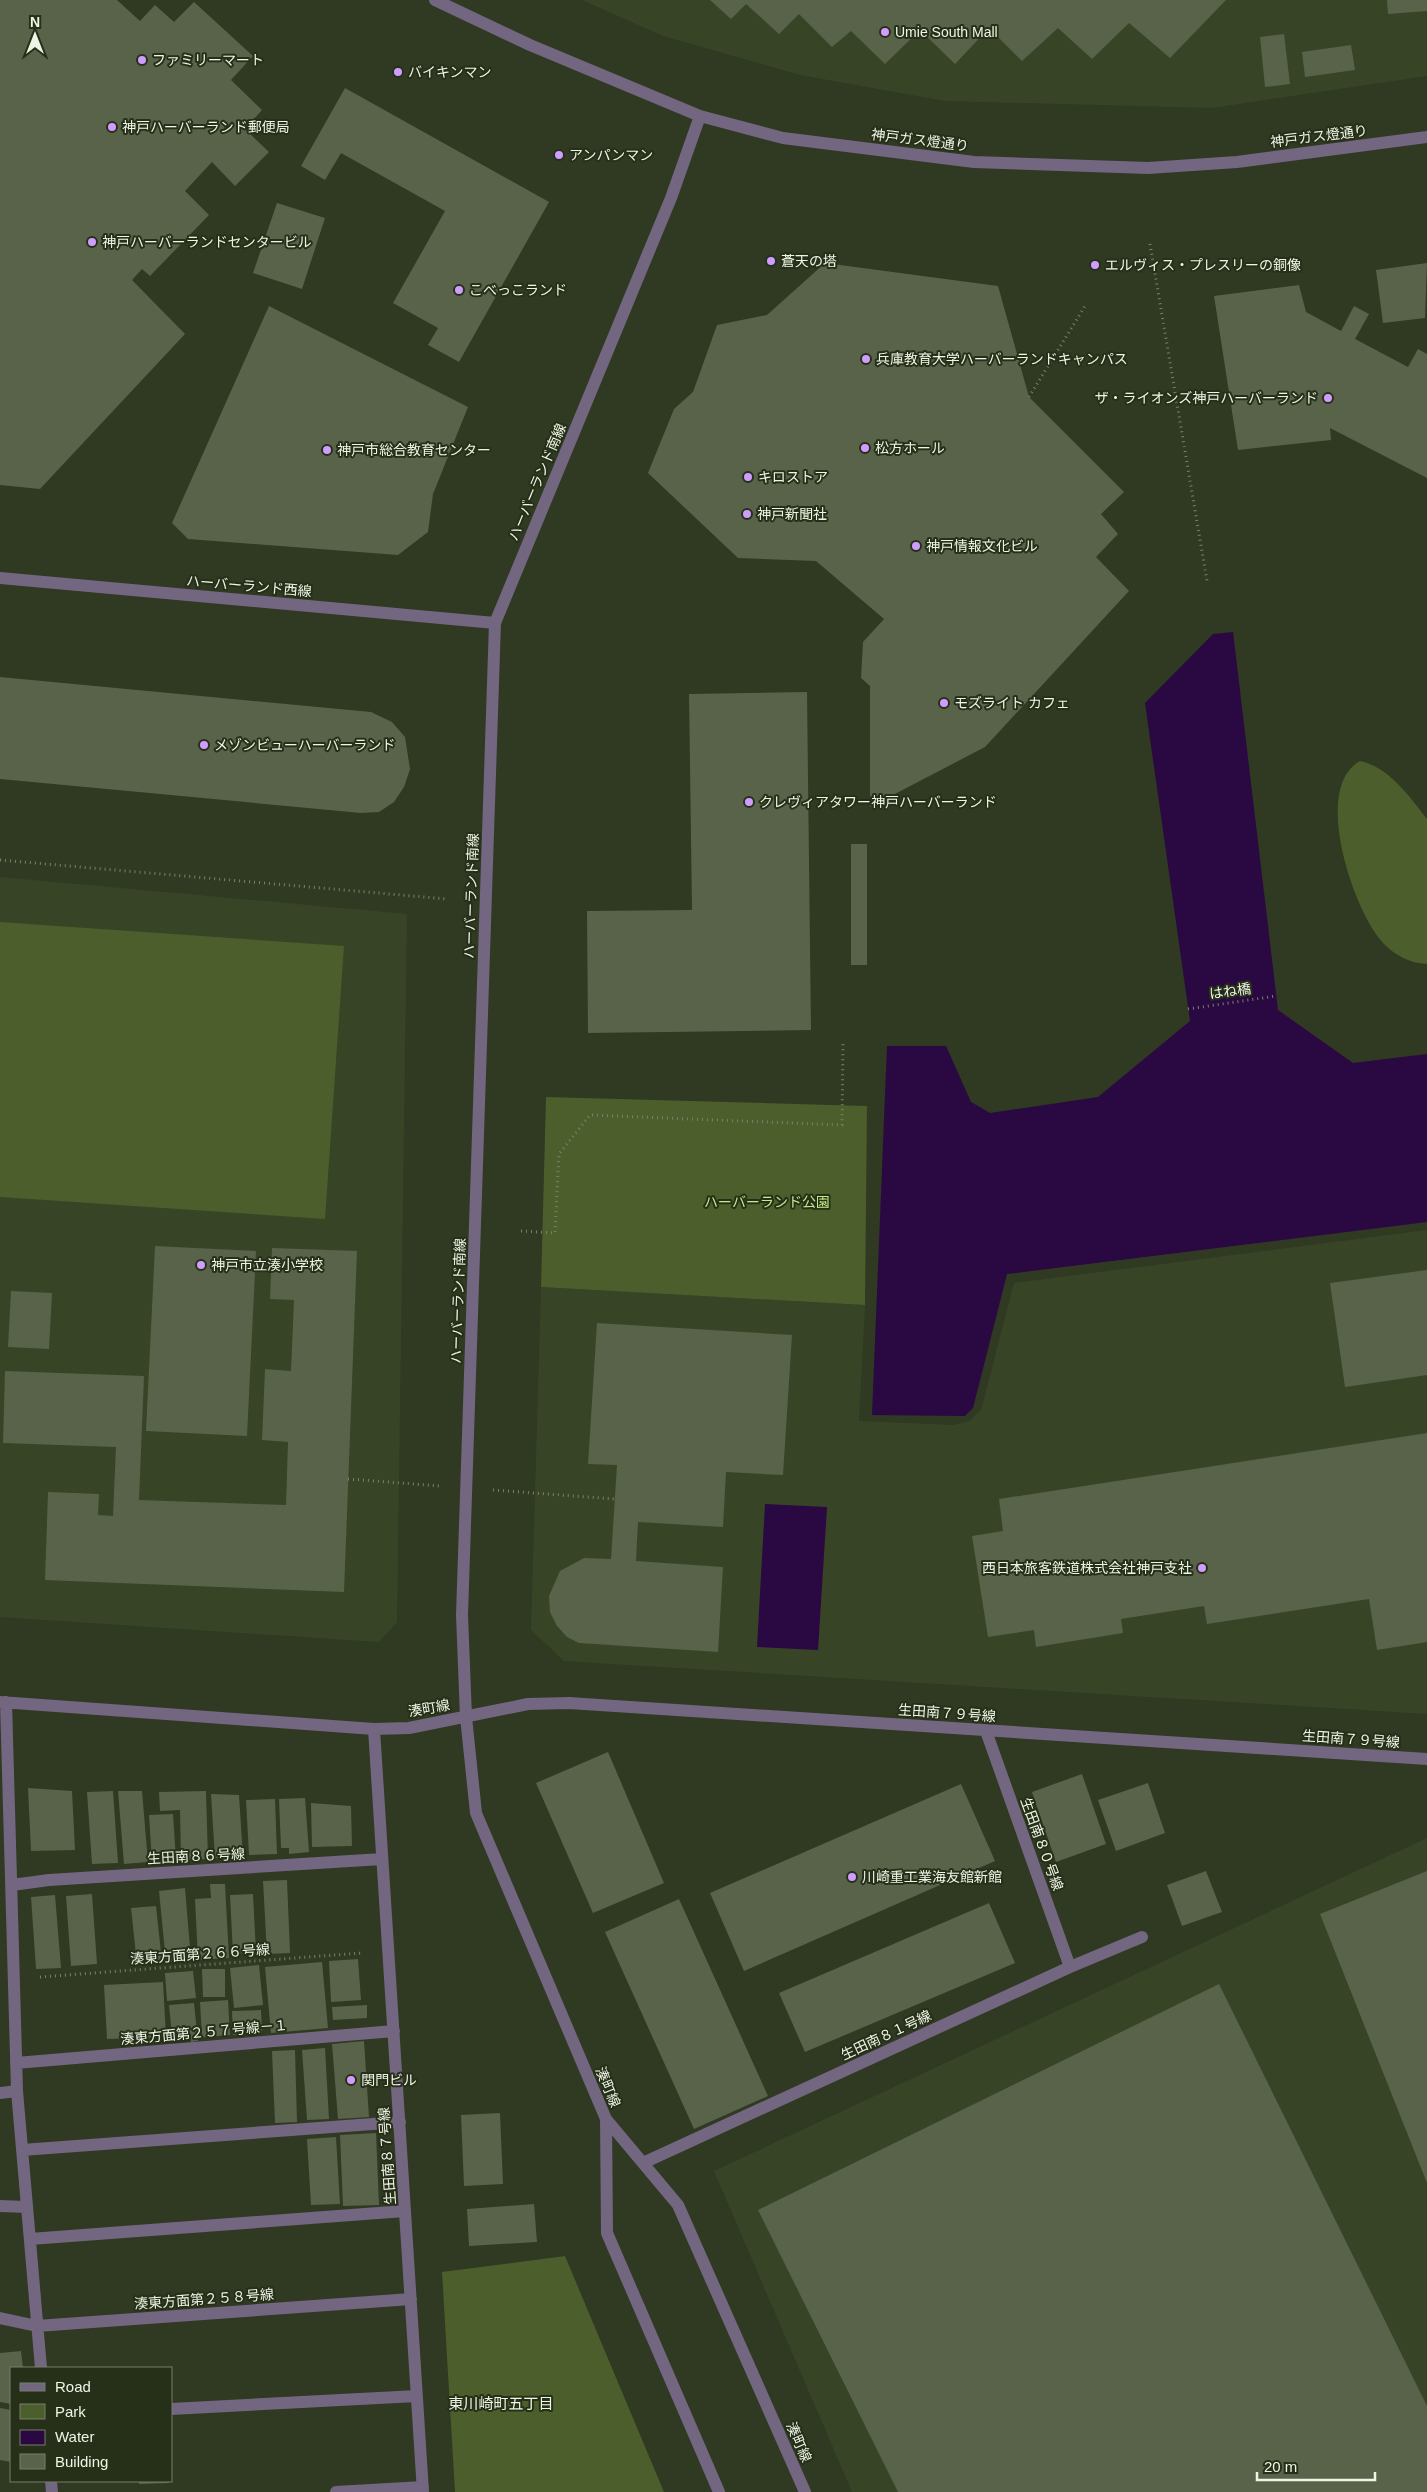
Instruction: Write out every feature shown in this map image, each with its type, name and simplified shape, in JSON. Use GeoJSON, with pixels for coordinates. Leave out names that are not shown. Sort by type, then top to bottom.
{"type":"FeatureCollection","features":[{"type":"Feature","properties":{"kind":"street","name":"神戸ガス燈通り"},"geometry":{"type":"LineString","coordinates":[[435,0],[530,45],[700,116],[784,138],[974,162],[1138,168],[1247,161],[1427,137]]}},
{"type":"Feature","properties":{"kind":"street","name":"ハーバーランド南線"},"geometry":{"type":"LineString","coordinates":[[466,1717],[463,1605],[495,623],[671,198],[700,116]]}},
{"type":"Feature","properties":{"kind":"street","name":"ハーバーランド西線"},"geometry":{"type":"LineString","coordinates":[[0,578],[495,623]]}},
{"type":"Feature","properties":{"kind":"street","name":"湊町線"},"geometry":{"type":"LineString","coordinates":[[3,1702],[374,1729],[409,1728],[466,1717],[476,1813],[606,2118],[678,2205],[805,2492]]}},
{"type":"Feature","properties":{"kind":"street"},"geometry":{"type":"LineString","coordinates":[[3,1702],[12,1885],[17,2091],[41,2367]]}},
{"type":"Feature","properties":{"kind":"street","name":"生田南７９号線"},"geometry":{"type":"LineString","coordinates":[[466,1717],[528,1704],[569,1703],[1427,1759]]}},
{"type":"Feature","properties":{"kind":"street","name":"生田南８７号線"},"geometry":{"type":"LineString","coordinates":[[374,1729],[423,2490]]}},
{"type":"Feature","properties":{"kind":"street","name":"生田南８０号線"},"geometry":{"type":"LineString","coordinates":[[986,1731],[1070,1967]]}},
{"type":"Feature","properties":{"kind":"street","name":"生田南８６号線"},"geometry":{"type":"LineString","coordinates":[[12,1885],[50,1880],[382,1860]]}},
{"type":"Feature","properties":{"kind":"street","name":"生田南８１号線"},"geometry":{"type":"LineString","coordinates":[[643,2164],[1070,1967],[1142,1937]]}},
{"type":"Feature","properties":{"kind":"street","name":"湊東方面第２５７号線－１"},"geometry":{"type":"LineString","coordinates":[[16,2062],[394,2031]]}},
{"type":"Feature","properties":{"kind":"street"},"geometry":{"type":"LineString","coordinates":[[0,2093],[17,2091]]}},
{"type":"Feature","properties":{"kind":"street","name":"湊町線"},"geometry":{"type":"LineString","coordinates":[[606,2118],[607,2233],[719,2492]]}},
{"type":"Feature","properties":{"kind":"street"},"geometry":{"type":"LineString","coordinates":[[22,2150],[400,2122]]}},
{"type":"Feature","properties":{"kind":"street"},"geometry":{"type":"LineString","coordinates":[[0,2206],[27,2207]]}},
{"type":"Feature","properties":{"kind":"street"},"geometry":{"type":"LineString","coordinates":[[30,2239],[406,2211]]}},
{"type":"Feature","properties":{"kind":"street","name":"湊東方面第２５８号線"},"geometry":{"type":"LineString","coordinates":[[0,2318],[37,2326],[411,2300]]}},
{"type":"Feature","properties":{"kind":"street"},"geometry":{"type":"LineString","coordinates":[[172,2409],[417,2396]]}},
{"type":"Feature","properties":{"kind":"street"},"geometry":{"type":"LineString","coordinates":[[336,2492],[423,2490]]}},
{"type":"Feature","properties":{"kind":"path"},"geometry":{"type":"LineString","coordinates":[[1150,244],[1207,581]]}},
{"type":"Feature","properties":{"kind":"path"},"geometry":{"type":"LineString","coordinates":[[1029,397],[1085,306]]}},
{"type":"Feature","properties":{"kind":"path"},"geometry":{"type":"LineString","coordinates":[[0,860],[447,899]]}},
{"type":"Feature","properties":{"kind":"path","name":"はね橋"},"geometry":{"type":"LineString","coordinates":[[1188,1009],[1276,996]]}},
{"type":"Feature","properties":{"kind":"path"},"geometry":{"type":"LineString","coordinates":[[520,1231],[555,1233],[559,1154],[590,1115],[842,1125],[843,1042]]}},
{"type":"Feature","properties":{"kind":"path","name":"湊東方面第２６６号線"},"geometry":{"type":"LineString","coordinates":[[14,1979],[387,1951]]}},
{"type":"Feature","properties":{"kind":"shaded area"},"geometry":{"type":"Polygon","coordinates":[[[582,0],[1427,0],[1427,76],[1212,108],[945,101],[800,75],[663,36],[582,0]]]}},
{"type":"Feature","properties":{"kind":"shaded area","name":"神戸市立湊小学校"},"geometry":{"type":"Polygon","coordinates":[[[0,877],[407,914],[397,1622],[379,1642],[0,1617],[0,877]]]}},
{"type":"Feature","properties":{"kind":"shaded area"},"geometry":{"type":"Polygon","coordinates":[[[1427,1230],[1427,1714],[564,1661],[531,1630],[541,1287],[865,1305],[859,1421],[953,1425],[970,1421],[981,1410],[1014,1283],[1427,1230]]]}},
{"type":"Feature","properties":{"kind":"shaded area"},"geometry":{"type":"Polygon","coordinates":[[[1427,1838],[1427,2492],[852,2492],[714,2171],[1427,1838]]]}},
{"type":"Feature","properties":{"kind":"green space"},"geometry":{"type":"Polygon","coordinates":[[[1360,761],[1380,769],[1389,776],[1406,792],[1427,819],[1427,964],[1403,958],[1383,943],[1360,905],[1350,879],[1342,850],[1338,822],[1339,796],[1346,775],[1360,761]]]}},
{"type":"Feature","properties":{"kind":"green space"},"geometry":{"type":"Polygon","coordinates":[[[0,922],[344,946],[325,1219],[0,1197],[0,922]]]}},
{"type":"Feature","properties":{"kind":"green space","name":"ハーバーランド公園"},"geometry":{"type":"Polygon","coordinates":[[[546,1097],[867,1106],[865,1305],[541,1287],[546,1097]]]}},
{"type":"Feature","properties":{"kind":"green space"},"geometry":{"type":"Polygon","coordinates":[[[565,2256],[664,2492],[455,2492],[442,2272],[565,2256]]]}},
{"type":"Feature","properties":{"kind":"water"},"geometry":{"type":"Polygon","coordinates":[[[1233,632],[1278,1010],[1353,1063],[1427,1054],[1427,1222],[1007,1274],[973,1408],[965,1416],[872,1415],[887,1046],[946,1046],[971,1102],[990,1113],[1098,1097],[1190,1021],[1145,703],[1213,634],[1233,632]]]}},
{"type":"Feature","properties":{"kind":"water"},"geometry":{"type":"Polygon","coordinates":[[[765,1504],[827,1507],[818,1650],[757,1647],[765,1504]]]}},
{"type":"Feature","properties":{"kind":"building","name":"神戸ハーバーランドセンタービル"},"geometry":{"type":"Polygon","coordinates":[[[0,0],[117,0],[140,21],[155,5],[174,22],[194,2],[253,56],[231,80],[262,110],[245,129],[269,152],[235,186],[212,162],[185,191],[209,215],[150,276],[142,269],[132,280],[185,334],[40,489],[0,485],[0,0]]]}},
{"type":"Feature","properties":{"kind":"building","name":"Umie South Mall"},"geometry":{"type":"Polygon","coordinates":[[[710,0],[1226,0],[1170,58],[1129,23],[1092,59],[1058,28],[1022,61],[989,28],[955,64],[920,30],[885,64],[851,31],[832,47],[799,14],[779,34],[746,4],[731,19],[710,0]]]}},
{"type":"Feature","properties":{"kind":"building"},"geometry":{"type":"Polygon","coordinates":[[[1387,0],[1427,0],[1427,11],[1388,14],[1387,0]]]}},
{"type":"Feature","properties":{"kind":"building"},"geometry":{"type":"Polygon","coordinates":[[[1284,34],[1290,84],[1265,87],[1260,37],[1284,34]]]}},
{"type":"Feature","properties":{"kind":"building"},"geometry":{"type":"Polygon","coordinates":[[[1351,45],[1355,70],[1305,77],[1302,52],[1351,45]]]}},
{"type":"Feature","properties":{"kind":"building"},"geometry":{"type":"Polygon","coordinates":[[[345,88],[549,202],[459,362],[428,345],[438,328],[393,303],[445,211],[341,153],[325,180],[301,166],[345,88]]]}},
{"type":"Feature","properties":{"kind":"building"},"geometry":{"type":"Polygon","coordinates":[[[277,203],[325,218],[302,289],[253,273],[277,203]]]}},
{"type":"Feature","properties":{"kind":"building","name":"神戸情報文化ビル"},"geometry":{"type":"Polygon","coordinates":[[[825,263],[998,286],[1029,397],[1124,492],[1101,514],[1118,534],[1096,557],[1129,591],[985,747],[870,807],[870,686],[861,678],[863,642],[884,619],[816,561],[738,558],[648,473],[674,409],[693,392],[717,325],[767,315],[825,263]]]}},
{"type":"Feature","properties":{"kind":"building"},"geometry":{"type":"Polygon","coordinates":[[[1427,263],[1425,318],[1383,323],[1376,270],[1427,263]]]}},
{"type":"Feature","properties":{"kind":"building","name":"ザ・ライオンズ神戸ハーバーランド"},"geometry":{"type":"Polygon","coordinates":[[[1299,285],[1306,312],[1341,331],[1354,306],[1369,314],[1355,339],[1408,367],[1418,349],[1427,354],[1427,478],[1330,428],[1331,440],[1238,450],[1214,296],[1299,285]]]}},
{"type":"Feature","properties":{"kind":"building","name":"神戸市総合教育センター"},"geometry":{"type":"Polygon","coordinates":[[[269,306],[468,407],[433,494],[428,532],[398,555],[188,539],[172,523],[269,306]]]}},
{"type":"Feature","properties":{"kind":"building","name":"メゾンビューハーバーランド"},"geometry":{"type":"Polygon","coordinates":[[[0,677],[371,712],[392,722],[405,737],[410,769],[404,787],[394,802],[379,812],[361,813],[0,779],[0,677]]]}},
{"type":"Feature","properties":{"kind":"building","name":"クレヴィアタワー神戸ハーバーランド"},"geometry":{"type":"Polygon","coordinates":[[[807,692],[811,1030],[588,1033],[587,911],[692,910],[689,694],[807,692]]]}},
{"type":"Feature","properties":{"kind":"building"},"geometry":{"type":"Polygon","coordinates":[[[851,844],[867,844],[867,965],[851,965],[851,844]]]}},
{"type":"Feature","properties":{"kind":"building"},"geometry":{"type":"Polygon","coordinates":[[[155,1246],[256,1251],[247,1436],[146,1431],[155,1246]]]}},
{"type":"Feature","properties":{"kind":"building"},"geometry":{"type":"Polygon","coordinates":[[[272,1248],[357,1251],[344,1592],[45,1580],[48,1492],[99,1494],[98,1515],[113,1516],[116,1447],[3,1443],[5,1371],[144,1376],[139,1500],[286,1505],[288,1442],[262,1440],[265,1369],[291,1371],[294,1300],[270,1299],[272,1248]]]}},
{"type":"Feature","properties":{"kind":"building"},"geometry":{"type":"Polygon","coordinates":[[[1427,1270],[1427,1375],[1345,1387],[1330,1283],[1427,1270]]]}},
{"type":"Feature","properties":{"kind":"building"},"geometry":{"type":"Polygon","coordinates":[[[11,1291],[52,1293],[49,1349],[8,1347],[11,1291]]]}},
{"type":"Feature","properties":{"kind":"building"},"geometry":{"type":"Polygon","coordinates":[[[597,1323],[792,1335],[783,1475],[726,1472],[723,1527],[638,1522],[636,1561],[723,1567],[718,1652],[579,1643],[567,1637],[557,1626],[550,1612],[549,1596],[560,1571],[584,1558],[611,1559],[617,1465],[588,1464],[597,1323]]]}},
{"type":"Feature","properties":{"kind":"building","name":"西日本旅客鉄道株式会社神戸支社"},"geometry":{"type":"Polygon","coordinates":[[[1427,1433],[1427,1642],[1377,1650],[1369,1599],[1207,1624],[1204,1606],[1121,1619],[1123,1633],[1036,1647],[1034,1630],[988,1637],[972,1536],[1003,1531],[999,1499],[1427,1433]]]}},
{"type":"Feature","properties":{"kind":"building"},"geometry":{"type":"Polygon","coordinates":[[[608,1752],[664,1883],[593,1913],[536,1783],[608,1752]]]}},
{"type":"Feature","properties":{"kind":"building"},"geometry":{"type":"Polygon","coordinates":[[[1082,1774],[1106,1844],[1056,1862],[1032,1792],[1082,1774]]]}},
{"type":"Feature","properties":{"kind":"building"},"geometry":{"type":"Polygon","coordinates":[[[1148,1783],[1165,1833],[1116,1851],[1098,1800],[1148,1783]]]}},
{"type":"Feature","properties":{"kind":"building","name":"川崎重工業海友館新館"},"geometry":{"type":"Polygon","coordinates":[[[961,1784],[995,1861],[744,1971],[710,1893],[961,1784]]]}},
{"type":"Feature","properties":{"kind":"building"},"geometry":{"type":"Polygon","coordinates":[[[28,1788],[72,1791],[75,1850],[31,1851],[28,1788]]]}},
{"type":"Feature","properties":{"kind":"building"},"geometry":{"type":"Polygon","coordinates":[[[113,1791],[118,1863],[92,1864],[87,1792],[113,1791]]]}},
{"type":"Feature","properties":{"kind":"building"},"geometry":{"type":"Polygon","coordinates":[[[118,1791],[142,1791],[148,1862],[124,1864],[118,1791]]]}},
{"type":"Feature","properties":{"kind":"building"},"geometry":{"type":"Polygon","coordinates":[[[206,1791],[208,1859],[181,1860],[180,1810],[160,1811],[159,1792],[206,1791]]]}},
{"type":"Feature","properties":{"kind":"building"},"geometry":{"type":"Polygon","coordinates":[[[211,1794],[239,1795],[243,1857],[215,1858],[211,1794]]]}},
{"type":"Feature","properties":{"kind":"building"},"geometry":{"type":"Polygon","coordinates":[[[305,1798],[309,1852],[289,1854],[289,1848],[281,1848],[279,1799],[305,1798]]]}},
{"type":"Feature","properties":{"kind":"building"},"geometry":{"type":"Polygon","coordinates":[[[275,1799],[277,1854],[249,1855],[246,1800],[275,1799]]]}},
{"type":"Feature","properties":{"kind":"building"},"geometry":{"type":"Polygon","coordinates":[[[311,1803],[351,1806],[352,1846],[312,1847],[311,1803]]]}},
{"type":"Feature","properties":{"kind":"building"},"geometry":{"type":"Polygon","coordinates":[[[173,1814],[176,1861],[152,1862],[149,1815],[173,1814]]]}},
{"type":"Feature","properties":{"kind":"building"},"geometry":{"type":"Polygon","coordinates":[[[1206,1871],[1222,1912],[1182,1926],[1167,1885],[1206,1871]]]}},
{"type":"Feature","properties":{"kind":"building"},"geometry":{"type":"Polygon","coordinates":[[[1427,1871],[1427,2183],[1320,1914],[1427,1871]]]}},
{"type":"Feature","properties":{"kind":"building"},"geometry":{"type":"Polygon","coordinates":[[[287,1880],[290,1953],[267,1954],[263,1881],[287,1880]]]}},
{"type":"Feature","properties":{"kind":"building"},"geometry":{"type":"Polygon","coordinates":[[[210,1884],[225,1884],[229,1958],[198,1960],[195,1899],[211,1898],[210,1884]]]}},
{"type":"Feature","properties":{"kind":"building"},"geometry":{"type":"Polygon","coordinates":[[[185,1888],[191,1960],[166,1962],[159,1891],[185,1888]]]}},
{"type":"Feature","properties":{"kind":"building"},"geometry":{"type":"Polygon","coordinates":[[[92,1894],[97,1964],[71,1966],[66,1896],[92,1894]]]}},
{"type":"Feature","properties":{"kind":"building"},"geometry":{"type":"Polygon","coordinates":[[[253,1894],[256,1953],[233,1954],[230,1895],[253,1894]]]}},
{"type":"Feature","properties":{"kind":"building"},"geometry":{"type":"Polygon","coordinates":[[[55,1895],[61,1968],[36,1969],[31,1897],[55,1895]]]}},
{"type":"Feature","properties":{"kind":"building"},"geometry":{"type":"Polygon","coordinates":[[[679,1899],[768,2096],[694,2129],[605,1932],[679,1899]]]}},
{"type":"Feature","properties":{"kind":"building"},"geometry":{"type":"Polygon","coordinates":[[[989,1903],[1015,1963],[805,2052],[779,1993],[989,1903]]]}},
{"type":"Feature","properties":{"kind":"building"},"geometry":{"type":"Polygon","coordinates":[[[156,1906],[162,1962],[137,1964],[131,1908],[156,1906]]]}},
{"type":"Feature","properties":{"kind":"building"},"geometry":{"type":"Polygon","coordinates":[[[358,1959],[361,2000],[331,2002],[329,1961],[358,1959]]]}},
{"type":"Feature","properties":{"kind":"building"},"geometry":{"type":"Polygon","coordinates":[[[322,1962],[328,2028],[271,2033],[265,1967],[322,1962]]]}},
{"type":"Feature","properties":{"kind":"building"},"geometry":{"type":"Polygon","coordinates":[[[259,1965],[263,2005],[234,2008],[230,1968],[259,1965]]]}},
{"type":"Feature","properties":{"kind":"building"},"geometry":{"type":"Polygon","coordinates":[[[202,1969],[225,1969],[225,1997],[203,1997],[202,1969]]]}},
{"type":"Feature","properties":{"kind":"building"},"geometry":{"type":"Polygon","coordinates":[[[193,1971],[196,1998],[167,2001],[165,1973],[193,1971]]]}},
{"type":"Feature","properties":{"kind":"building"},"geometry":{"type":"Polygon","coordinates":[[[163,1982],[166,2037],[107,2039],[104,1985],[163,1982]]]}},
{"type":"Feature","properties":{"kind":"building"},"geometry":{"type":"Polygon","coordinates":[[[1219,1984],[1427,2406],[1427,2492],[898,2492],[758,2210],[1219,1984]]]}},
{"type":"Feature","properties":{"kind":"building"},"geometry":{"type":"Polygon","coordinates":[[[228,2000],[230,2035],[202,2037],[200,2002],[228,2000]]]}},
{"type":"Feature","properties":{"kind":"building"},"geometry":{"type":"Polygon","coordinates":[[[194,2003],[198,2041],[191,2042],[191,2037],[178,2039],[177,2035],[172,2035],[169,2005],[194,2003]]]}},
{"type":"Feature","properties":{"kind":"building"},"geometry":{"type":"Polygon","coordinates":[[[367,2005],[367,2018],[333,2020],[332,2007],[367,2005]]]}},
{"type":"Feature","properties":{"kind":"building"},"geometry":{"type":"Polygon","coordinates":[[[261,2010],[262,2033],[233,2035],[232,2011],[261,2010]]]}},
{"type":"Feature","properties":{"kind":"building","name":"関門ビル"},"geometry":{"type":"Polygon","coordinates":[[[364,2041],[369,2117],[338,2119],[332,2044],[364,2041]]]}},
{"type":"Feature","properties":{"kind":"building"},"geometry":{"type":"Polygon","coordinates":[[[325,2048],[329,2119],[307,2120],[302,2050],[325,2048]]]}},
{"type":"Feature","properties":{"kind":"building"},"geometry":{"type":"Polygon","coordinates":[[[295,2050],[297,2122],[275,2123],[272,2051],[295,2050]]]}},
{"type":"Feature","properties":{"kind":"building"},"geometry":{"type":"Polygon","coordinates":[[[500,2113],[503,2184],[464,2186],[461,2115],[500,2113]]]}},
{"type":"Feature","properties":{"kind":"building"},"geometry":{"type":"Polygon","coordinates":[[[376,2133],[379,2205],[343,2206],[340,2135],[376,2133]]]}},
{"type":"Feature","properties":{"kind":"building"},"geometry":{"type":"Polygon","coordinates":[[[336,2137],[340,2204],[311,2205],[307,2139],[336,2137]]]}},
{"type":"Feature","properties":{"kind":"building"},"geometry":{"type":"Polygon","coordinates":[[[534,2204],[537,2242],[469,2246],[467,2209],[534,2204]]]}},
{"type":"Feature","properties":{"kind":"building"},"geometry":{"type":"Polygon","coordinates":[[[21,2351],[23,2367],[10,2367],[10,2404],[0,2402],[0,2353],[21,2351]]]}},
{"type":"Feature","properties":{"kind":"building"},"geometry":{"type":"Polygon","coordinates":[[[0,2408],[10,2410],[10,2462],[0,2460],[0,2408]]]}},
{"type":"Feature","properties":{"kind":"building"},"geometry":{"type":"Polygon","coordinates":[[[139,2482],[169,2482],[169,2483],[139,2484],[139,2482]]]}},
{"type":"Feature","properties":{"kind":"place","name":"Umie South Mall"},"geometry":{"type":"Point","coordinates":[885,32]}},
{"type":"Feature","properties":{"kind":"place","name":"ファミリーマート"},"geometry":{"type":"Point","coordinates":[142,60]}},
{"type":"Feature","properties":{"kind":"place","name":"バイキンマン"},"geometry":{"type":"Point","coordinates":[398,72]}},
{"type":"Feature","properties":{"kind":"place","name":"神戸ハーバーランド郵便局"},"geometry":{"type":"Point","coordinates":[112,127]}},
{"type":"Feature","properties":{"kind":"place","name":"アンパンマン"},"geometry":{"type":"Point","coordinates":[559,155]}},
{"type":"Feature","properties":{"kind":"place","name":"神戸ハーバーランドセンタービル"},"geometry":{"type":"Point","coordinates":[92,242]}},
{"type":"Feature","properties":{"kind":"place","name":"蒼天の塔"},"geometry":{"type":"Point","coordinates":[771,261]}},
{"type":"Feature","properties":{"kind":"place","name":"エルヴィス・プレスリーの銅像"},"geometry":{"type":"Point","coordinates":[1095,265]}},
{"type":"Feature","properties":{"kind":"place","name":"こべっこランド"},"geometry":{"type":"Point","coordinates":[459,290]}},
{"type":"Feature","properties":{"kind":"place","name":"兵庫教育大学ハーバーランドキャンパス"},"geometry":{"type":"Point","coordinates":[866,359]}},
{"type":"Feature","properties":{"kind":"place","name":"ザ・ライオンズ神戸ハーバーランド"},"geometry":{"type":"Point","coordinates":[1328,398]}},
{"type":"Feature","properties":{"kind":"place","name":"松方ホール"},"geometry":{"type":"Point","coordinates":[865,448]}},
{"type":"Feature","properties":{"kind":"place","name":"神戸市総合教育センター"},"geometry":{"type":"Point","coordinates":[327,450]}},
{"type":"Feature","properties":{"kind":"place","name":"キロストア"},"geometry":{"type":"Point","coordinates":[748,477]}},
{"type":"Feature","properties":{"kind":"place","name":"神戸新聞社"},"geometry":{"type":"Point","coordinates":[747,514]}},
{"type":"Feature","properties":{"kind":"place","name":"神戸情報文化ビル"},"geometry":{"type":"Point","coordinates":[916,546]}},
{"type":"Feature","properties":{"kind":"place","name":"モズライト カフェ"},"geometry":{"type":"Point","coordinates":[944,703]}},
{"type":"Feature","properties":{"kind":"place","name":"メゾンビューハーバーランド"},"geometry":{"type":"Point","coordinates":[204,745]}},
{"type":"Feature","properties":{"kind":"place","name":"クレヴィアタワー神戸ハーバーランド"},"geometry":{"type":"Point","coordinates":[749,802]}},
{"type":"Feature","properties":{"kind":"place","name":"神戸市立湊小学校"},"geometry":{"type":"Point","coordinates":[201,1265]}},
{"type":"Feature","properties":{"kind":"place","name":"西日本旅客鉄道株式会社神戸支社"},"geometry":{"type":"Point","coordinates":[1202,1568]}},
{"type":"Feature","properties":{"kind":"place","name":"川崎重工業海友館新館"},"geometry":{"type":"Point","coordinates":[852,1877]}},
{"type":"Feature","properties":{"kind":"place","name":"関門ビル"},"geometry":{"type":"Point","coordinates":[351,2080]}},
{"type":"Feature","properties":{"kind":"district","name":"東川崎町五丁目"},"geometry":{"type":"Point","coordinates":[501,2404]}}]}
